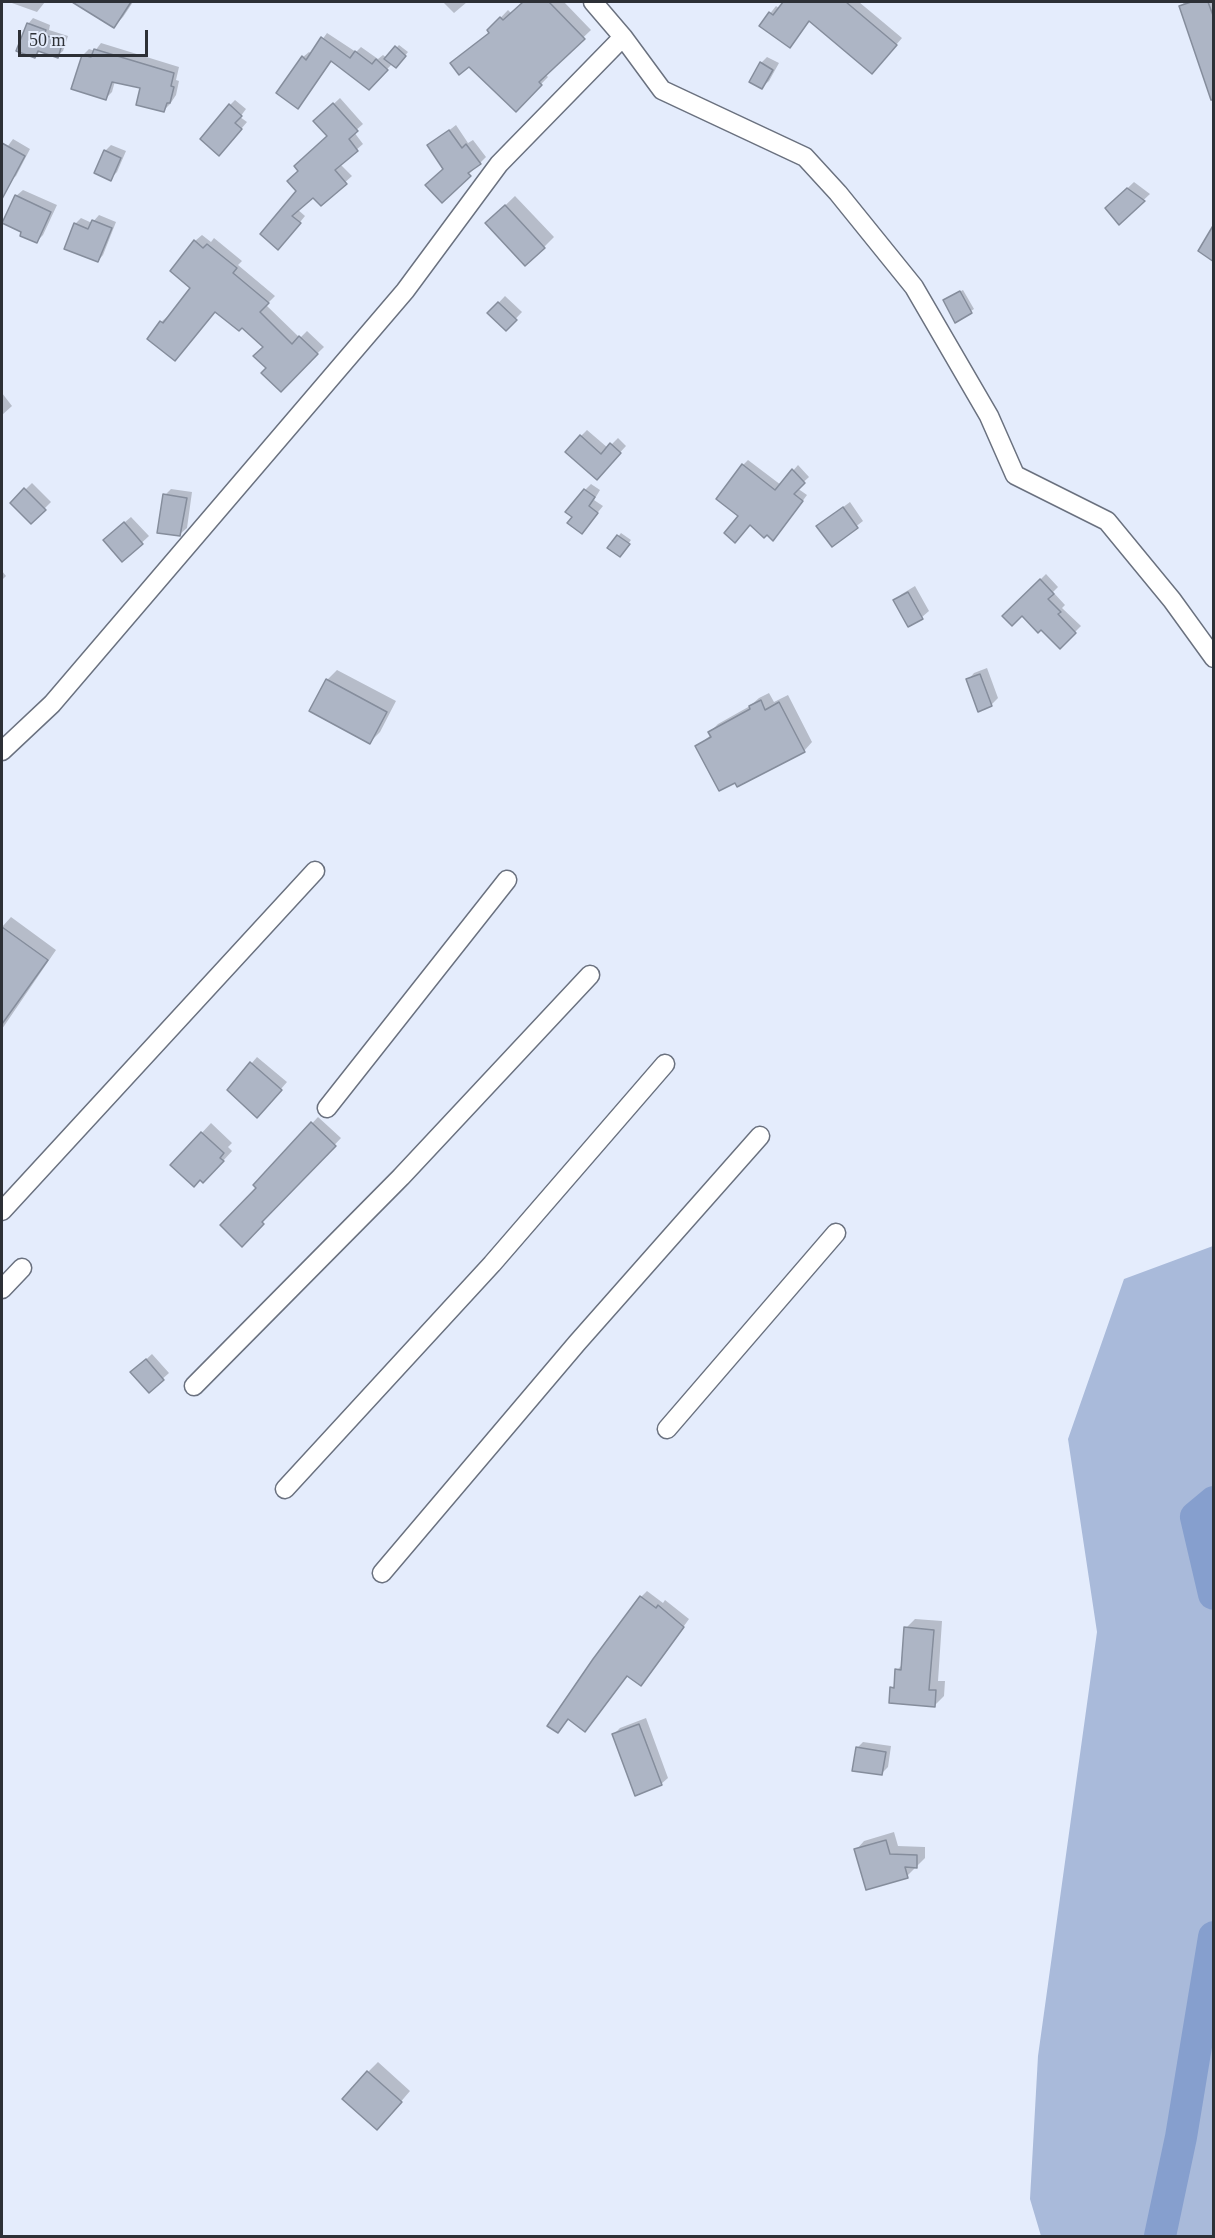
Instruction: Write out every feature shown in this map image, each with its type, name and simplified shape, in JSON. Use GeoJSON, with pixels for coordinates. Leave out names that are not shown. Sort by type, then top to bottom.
{"type":"FeatureCollection","features":[{"type":"Feature","properties":{"kind":"street"},"geometry":{"type":"LineString","coordinates":[[592,2],[623,37],[662,90],[805,157],[838,193],[914,287],[989,416],[1015,475],[1107,521],[1172,600],[1214,658]]}},
{"type":"Feature","properties":{"kind":"street"},"geometry":{"type":"LineString","coordinates":[[2,751],[52,704],[405,291],[499,164],[623,37]]}},
{"type":"Feature","properties":{"kind":"street"},"geometry":{"type":"LineString","coordinates":[[2,1211],[315,871]]}},
{"type":"Feature","properties":{"kind":"street"},"geometry":{"type":"LineString","coordinates":[[327,1108],[507,880]]}},
{"type":"Feature","properties":{"kind":"street"},"geometry":{"type":"LineString","coordinates":[[194,1386],[401,1177],[590,975]]}},
{"type":"Feature","properties":{"kind":"street"},"geometry":{"type":"LineString","coordinates":[[285,1489],[492,1264],[665,1064]]}},
{"type":"Feature","properties":{"kind":"street"},"geometry":{"type":"LineString","coordinates":[[382,1573],[577,1343],[760,1136]]}},
{"type":"Feature","properties":{"kind":"street"},"geometry":{"type":"LineString","coordinates":[[667,1429],[836,1233]]}},
{"type":"Feature","properties":{"kind":"street"},"geometry":{"type":"LineString","coordinates":[[2,1288],[22,1268]]}},
{"type":"Feature","properties":{"kind":"shaded area"},"geometry":{"type":"Polygon","coordinates":[[[1213,1246],[1213,2236],[1041,2236],[1030,2199],[1038,2056],[1097,1632],[1068,1439],[1124,1279],[1213,1246]]]}},
{"type":"Feature","properties":{"kind":"building"},"geometry":{"type":"Polygon","coordinates":[[[72,2],[131,2],[114,28],[72,2]]]}},
{"type":"Feature","properties":{"kind":"building"},"geometry":{"type":"Polygon","coordinates":[[[523,2],[549,2],[585,39],[539,82],[542,85],[516,112],[469,67],[459,75],[450,63],[489,33],[487,30],[500,17],[503,20],[523,2]]]}},
{"type":"Feature","properties":{"kind":"building"},"geometry":{"type":"Polygon","coordinates":[[[783,2],[846,2],[897,45],[872,74],[809,21],[790,48],[759,26],[769,12],[773,15],[783,2]]]}},
{"type":"Feature","properties":{"kind":"building"},"geometry":{"type":"Polygon","coordinates":[[[1191,2],[1208,2],[1214,18],[1214,100],[1211,100],[1179,6],[1191,2]]]}},
{"type":"Feature","properties":{"kind":"building"},"geometry":{"type":"Polygon","coordinates":[[[27,23],[46,30],[44,35],[63,41],[58,58],[38,51],[35,58],[16,51],[27,23]]]}},
{"type":"Feature","properties":{"kind":"building"},"geometry":{"type":"Polygon","coordinates":[[[321,37],[350,58],[355,51],[372,64],[376,59],[388,70],[369,90],[331,61],[298,109],[276,93],[302,56],[306,60],[321,37]]]}},
{"type":"Feature","properties":{"kind":"building"},"geometry":{"type":"Polygon","coordinates":[[[395,46],[406,56],[396,68],[384,59],[395,46]]]}},
{"type":"Feature","properties":{"kind":"building"},"geometry":{"type":"Polygon","coordinates":[[[94,49],[174,73],[171,86],[174,87],[170,103],[167,103],[164,112],[136,105],[140,88],[112,82],[106,100],[71,89],[82,55],[91,57],[94,49]]]}},
{"type":"Feature","properties":{"kind":"building"},"geometry":{"type":"Polygon","coordinates":[[[760,62],[773,70],[762,89],[749,82],[760,62]]]}},
{"type":"Feature","properties":{"kind":"building"},"geometry":{"type":"Polygon","coordinates":[[[333,103],[358,131],[349,139],[358,151],[335,170],[347,184],[321,206],[313,198],[292,216],[301,223],[278,250],[260,234],[296,191],[287,181],[298,171],[294,166],[327,136],[313,121],[333,103]]]}},
{"type":"Feature","properties":{"kind":"building"},"geometry":{"type":"Polygon","coordinates":[[[229,104],[242,116],[235,123],[242,129],[219,156],[200,139],[229,104]]]}},
{"type":"Feature","properties":{"kind":"building"},"geometry":{"type":"Polygon","coordinates":[[[449,130],[462,148],[466,144],[481,164],[468,173],[471,176],[442,203],[425,185],[443,169],[427,145],[449,130]]]}},
{"type":"Feature","properties":{"kind":"building"},"geometry":{"type":"Polygon","coordinates":[[[2,143],[25,156],[2,199],[2,143]]]}},
{"type":"Feature","properties":{"kind":"building"},"geometry":{"type":"Polygon","coordinates":[[[104,150],[121,158],[111,181],[94,173],[104,150]]]}},
{"type":"Feature","properties":{"kind":"building"},"geometry":{"type":"Polygon","coordinates":[[[1127,188],[1145,201],[1119,225],[1105,208],[1127,188]]]}},
{"type":"Feature","properties":{"kind":"building"},"geometry":{"type":"Polygon","coordinates":[[[15,195],[51,212],[37,243],[20,236],[21,232],[2,223],[15,195]]]}},
{"type":"Feature","properties":{"kind":"building"},"geometry":{"type":"Polygon","coordinates":[[[505,205],[545,248],[525,266],[485,223],[505,205]]]}},
{"type":"Feature","properties":{"kind":"building"},"geometry":{"type":"Polygon","coordinates":[[[92,220],[112,228],[98,262],[64,249],[74,223],[88,229],[92,220]]]}},
{"type":"Feature","properties":{"kind":"building"},"geometry":{"type":"Polygon","coordinates":[[[1214,224],[1214,262],[1198,251],[1214,224]]]}},
{"type":"Feature","properties":{"kind":"building"},"geometry":{"type":"Polygon","coordinates":[[[194,240],[203,248],[207,244],[237,268],[233,273],[269,303],[260,312],[292,344],[299,336],[318,354],[281,392],[261,373],[266,368],[253,356],[263,347],[242,328],[239,331],[215,312],[175,361],[147,339],[160,321],[163,323],[190,288],[170,271],[194,240]]]}},
{"type":"Feature","properties":{"kind":"building"},"geometry":{"type":"Polygon","coordinates":[[[960,291],[972,313],[955,323],[943,300],[960,291]]]}},
{"type":"Feature","properties":{"kind":"building"},"geometry":{"type":"Polygon","coordinates":[[[498,302],[517,320],[506,331],[487,313],[498,302]]]}},
{"type":"Feature","properties":{"kind":"building"},"geometry":{"type":"Polygon","coordinates":[[[580,435],[601,454],[610,443],[621,453],[597,480],[565,452],[580,435]]]}},
{"type":"Feature","properties":{"kind":"building"},"geometry":{"type":"Polygon","coordinates":[[[742,464],[775,490],[792,469],[805,483],[794,494],[803,501],[773,541],[767,535],[764,538],[750,525],[735,543],[724,533],[738,516],[716,499],[742,464]]]}},
{"type":"Feature","properties":{"kind":"building"},"geometry":{"type":"Polygon","coordinates":[[[24,488],[46,510],[31,524],[10,503],[24,488]]]}},
{"type":"Feature","properties":{"kind":"building"},"geometry":{"type":"Polygon","coordinates":[[[584,489],[595,497],[589,506],[598,513],[582,534],[567,523],[572,517],[565,512],[584,489]]]}},
{"type":"Feature","properties":{"kind":"building"},"geometry":{"type":"Polygon","coordinates":[[[163,494],[187,498],[180,536],[157,533],[163,494]]]}},
{"type":"Feature","properties":{"kind":"building"},"geometry":{"type":"Polygon","coordinates":[[[843,507],[858,528],[832,547],[816,526],[843,507]]]}},
{"type":"Feature","properties":{"kind":"building"},"geometry":{"type":"Polygon","coordinates":[[[124,522],[143,544],[122,562],[103,540],[124,522]]]}},
{"type":"Feature","properties":{"kind":"building"},"geometry":{"type":"Polygon","coordinates":[[[617,535],[630,544],[620,557],[607,548],[617,535]]]}},
{"type":"Feature","properties":{"kind":"building"},"geometry":{"type":"Polygon","coordinates":[[[1040,579],[1054,594],[1048,599],[1061,612],[1058,614],[1076,633],[1060,649],[1041,630],[1038,633],[1022,616],[1012,626],[1002,616],[1040,579]]]}},
{"type":"Feature","properties":{"kind":"building"},"geometry":{"type":"Polygon","coordinates":[[[908,592],[923,619],[908,627],[893,600],[908,592]]]}},
{"type":"Feature","properties":{"kind":"building"},"geometry":{"type":"Polygon","coordinates":[[[980,674],[992,706],[978,712],[966,679],[980,674]]]}},
{"type":"Feature","properties":{"kind":"building"},"geometry":{"type":"Polygon","coordinates":[[[326,679],[387,712],[370,744],[309,711],[326,679]]]}},
{"type":"Feature","properties":{"kind":"building"},"geometry":{"type":"Polygon","coordinates":[[[761,700],[765,710],[779,702],[805,752],[737,787],[735,783],[719,791],[695,746],[711,737],[708,732],[750,709],[749,706],[761,700]]]}},
{"type":"Feature","properties":{"kind":"building"},"geometry":{"type":"Polygon","coordinates":[[[2,927],[48,960],[2,1024],[2,927]]]}},
{"type":"Feature","properties":{"kind":"building"},"geometry":{"type":"Polygon","coordinates":[[[250,1062],[282,1090],[257,1118],[227,1090],[250,1062]]]}},
{"type":"Feature","properties":{"kind":"building"},"geometry":{"type":"Polygon","coordinates":[[[311,1122],[336,1146],[262,1222],[264,1224],[242,1247],[220,1225],[256,1188],[253,1185],[311,1122]]]}},
{"type":"Feature","properties":{"kind":"building"},"geometry":{"type":"Polygon","coordinates":[[[201,1132],[224,1153],[220,1158],[224,1161],[203,1183],[200,1180],[194,1187],[170,1165],[201,1132]]]}},
{"type":"Feature","properties":{"kind":"building"},"geometry":{"type":"Polygon","coordinates":[[[146,1359],[164,1380],[149,1393],[130,1372],[146,1359]]]}},
{"type":"Feature","properties":{"kind":"building"},"geometry":{"type":"Polygon","coordinates":[[[640,1596],[656,1608],[658,1605],[684,1627],[641,1686],[627,1676],[585,1732],[568,1719],[558,1733],[547,1726],[593,1659],[640,1596]]]}},
{"type":"Feature","properties":{"kind":"building"},"geometry":{"type":"Polygon","coordinates":[[[904,1627],[934,1630],[929,1690],[936,1690],[935,1707],[889,1703],[890,1687],[894,1688],[895,1669],[901,1670],[904,1627]]]}},
{"type":"Feature","properties":{"kind":"building"},"geometry":{"type":"Polygon","coordinates":[[[639,1724],[662,1785],[635,1796],[612,1734],[639,1724]]]}},
{"type":"Feature","properties":{"kind":"building"},"geometry":{"type":"Polygon","coordinates":[[[856,1747],[886,1752],[882,1775],[852,1771],[856,1747]]]}},
{"type":"Feature","properties":{"kind":"building"},"geometry":{"type":"Polygon","coordinates":[[[886,1840],[890,1854],[917,1855],[917,1868],[905,1867],[908,1878],[866,1890],[854,1849],[886,1840]]]}},
{"type":"Feature","properties":{"kind":"building"},"geometry":{"type":"Polygon","coordinates":[[[367,2071],[402,2102],[377,2130],[342,2099],[367,2071]]]}},
{"type":"Feature","properties":{"kind":"waterway"},"geometry":{"type":"LineString","coordinates":[[1214,1502],[1196,1517],[1214,1594]]}},
{"type":"Feature","properties":{"kind":"waterway"},"geometry":{"type":"LineString","coordinates":[[1160,2236],[1181,2137],[1214,1937]]}}]}
